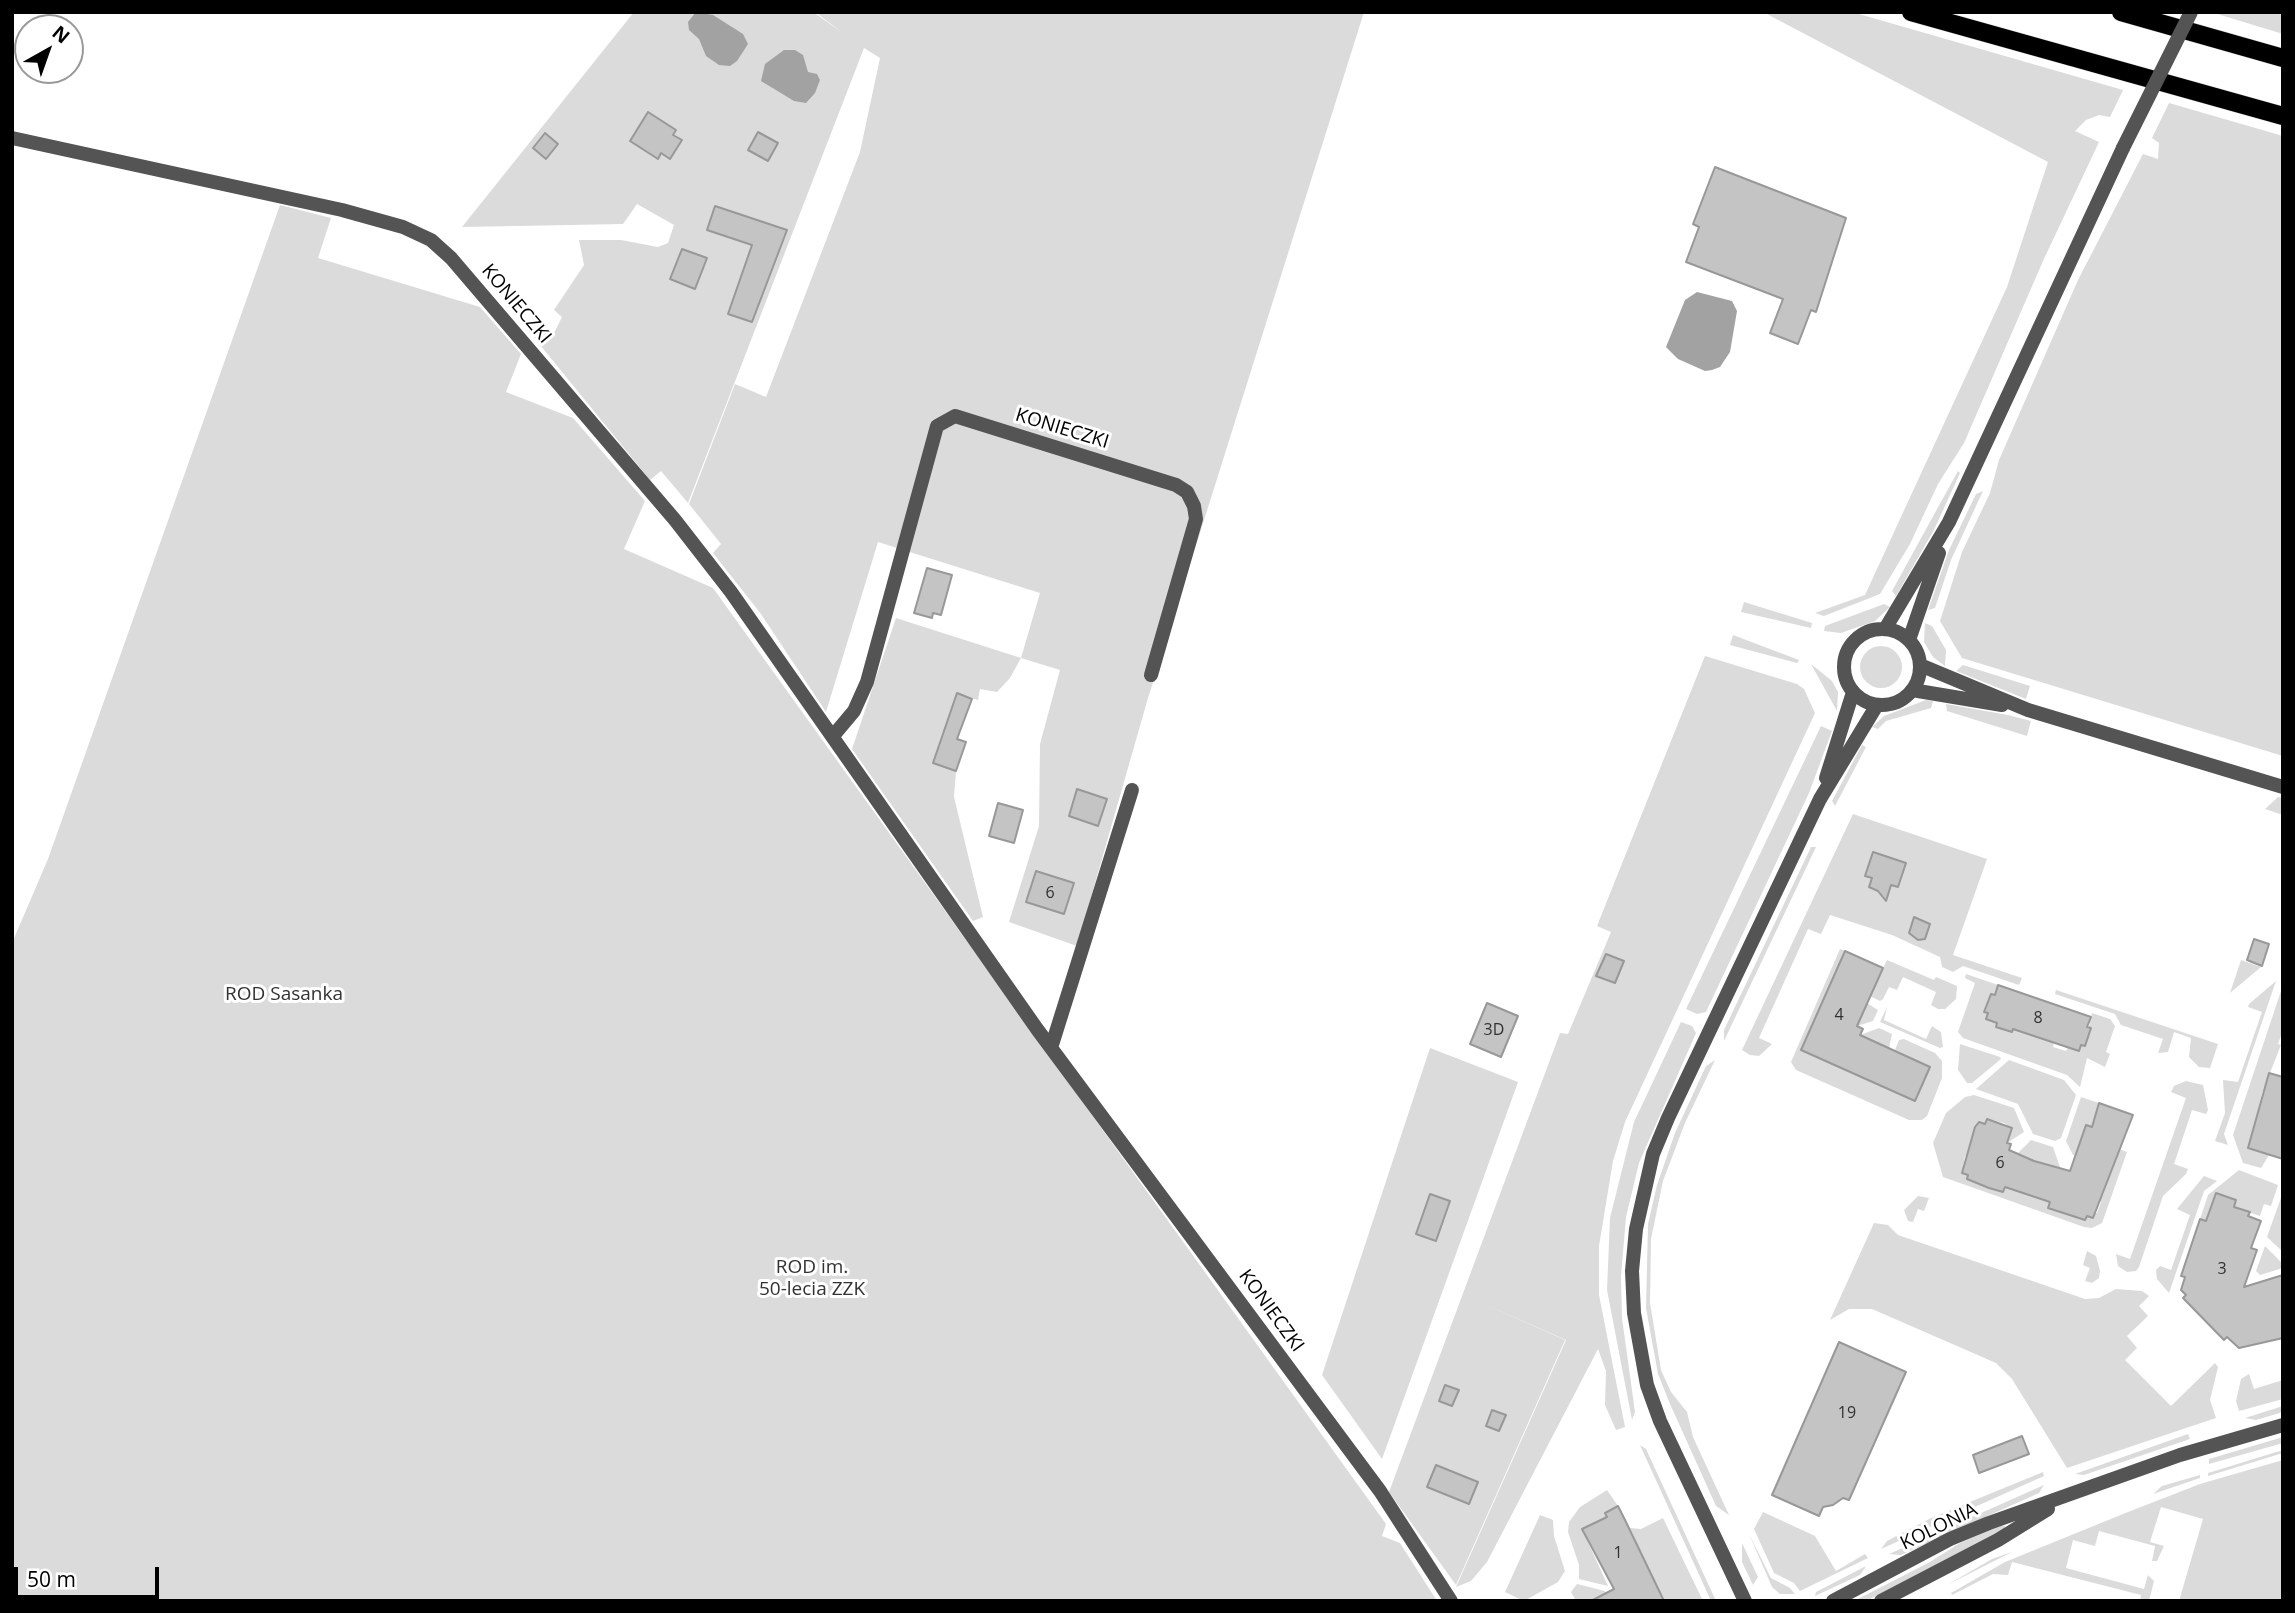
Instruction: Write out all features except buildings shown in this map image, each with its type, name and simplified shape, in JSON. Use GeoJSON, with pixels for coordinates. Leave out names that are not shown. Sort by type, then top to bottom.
{"type":"FeatureCollection","features":[{"type":"Feature","properties":{"kind":"main road"},"geometry":{"type":"LineString","coordinates":[[1911,12],[2283,116]]}},
{"type":"Feature","properties":{"kind":"main road"},"geometry":{"type":"LineString","coordinates":[[2121,12],[2283,58]]}},
{"type":"Feature","properties":{"kind":"street"},"geometry":{"type":"LineString","coordinates":[[1885,629],[1949,522],[2123,148],[2191,12]]}},
{"type":"Feature","properties":{"kind":"street","name":"KONIECZKI"},"geometry":{"type":"LineString","coordinates":[[12,138],[342,210],[403,227],[431,240],[475,284],[675,520],[731,592],[1052,1048],[1380,1491],[1451,1601]]}},
{"type":"Feature","properties":{"kind":"street","name":"KONIECZKI"},"geometry":{"type":"LineString","coordinates":[[833,736],[854,711],[867,682],[937,426],[955,416],[1176,485],[1187,492],[1195,506],[1196,519],[1151,675]]}},
{"type":"Feature","properties":{"kind":"street"},"geometry":{"type":"LineString","coordinates":[[1909,640],[1949,522]]}},
{"type":"Feature","properties":{"kind":"street"},"geometry":{"type":"LineString","coordinates":[[1885,629],[1909,640],[1920,664],[1912,690],[1896,702],[1877,705],[1853,692],[1844,671],[1848,649],[1867,632],[1885,629]]}},
{"type":"Feature","properties":{"kind":"street"},"geometry":{"type":"LineString","coordinates":[[1920,664],[2028,709],[2283,787]]}},
{"type":"Feature","properties":{"kind":"street"},"geometry":{"type":"LineString","coordinates":[[1912,690],[2028,709]]}},
{"type":"Feature","properties":{"kind":"street"},"geometry":{"type":"LineString","coordinates":[[1819,799],[1853,692]]}},
{"type":"Feature","properties":{"kind":"street"},"geometry":{"type":"LineString","coordinates":[[1745,1601],[1660,1421],[1647,1385],[1634,1313],[1632,1271],[1636,1229],[1646,1177],[1668,1118],[1819,799],[1877,705]]}},
{"type":"Feature","properties":{"kind":"street"},"geometry":{"type":"LineString","coordinates":[[1052,1048],[1132,790]]}},
{"type":"Feature","properties":{"kind":"street","name":"KOLONIA"},"geometry":{"type":"LineString","coordinates":[[1833,1601],[1950,1539],[1989,1523],[2180,1455],[2283,1425]]}},
{"type":"Feature","properties":{"kind":"street","name":"KOLONIA"},"geometry":{"type":"LineString","coordinates":[[1881,1601],[1998,1540],[2067,1497]]}},
{"type":"Feature","properties":{"kind":"green space"},"geometry":{"type":"Polygon","coordinates":[[[634,12],[813,12],[843,33],[815,12],[1364,12],[1148,698],[1077,946],[1009,922],[1039,826],[1040,744],[1060,670],[1021,658],[1040,593],[878,542],[826,712],[761,614],[713,553],[721,544],[689,504],[735,384],[766,397],[860,152],[880,58],[864,48],[688,503],[661,471],[650,480],[532,335],[554,333],[562,317],[554,310],[584,265],[579,240],[621,240],[658,247],[668,243],[674,225],[637,204],[623,224],[462,227],[634,12]]]}},
{"type":"Feature","properties":{"kind":"green space"},"geometry":{"type":"Polygon","coordinates":[[[1763,12],[1852,12],[2123,90],[2110,117],[2099,115],[2086,120],[2075,131],[2099,142],[2043,261],[1964,443],[1938,484],[1910,544],[1880,594],[1824,616],[1815,613],[1865,595],[2007,287],[2048,162],[1763,12]]]}},
{"type":"Feature","properties":{"kind":"green space"},"geometry":{"type":"Polygon","coordinates":[[[2215,12],[2283,12],[2283,34],[2214,13],[2215,12]]]}},
{"type":"Feature","properties":{"kind":"green space"},"geometry":{"type":"Polygon","coordinates":[[[2169,103],[2283,136],[2283,756],[1962,658],[1940,621],[1962,552],[1990,493],[1999,460],[2078,280],[2143,154],[2158,159],[2159,143],[2152,138],[2169,103]]]}},
{"type":"Feature","properties":{"kind":"green space"},"geometry":{"type":"Polygon","coordinates":[[[280,205],[331,218],[318,258],[480,307],[521,354],[506,392],[573,418],[645,501],[624,549],[713,588],[1386,1524],[1382,1536],[1400,1543],[1437,1601],[12,1601],[12,943],[48,859],[280,205]]]}},
{"type":"Feature","properties":{"kind":"green space"},"geometry":{"type":"Polygon","coordinates":[[[1958,471],[1960,473],[1934,530],[1896,596],[1892,591],[1958,471]]]}},
{"type":"Feature","properties":{"kind":"green space"},"geometry":{"type":"Polygon","coordinates":[[[1983,491],[1951,560],[1935,608],[1928,610],[1949,550],[1976,494],[1983,491]]]}},
{"type":"Feature","properties":{"kind":"green space"},"geometry":{"type":"Polygon","coordinates":[[[1744,602],[1812,623],[1811,628],[1741,612],[1744,602]]]}},
{"type":"Feature","properties":{"kind":"green space"},"geometry":{"type":"Polygon","coordinates":[[[1884,604],[1890,607],[1875,621],[1841,633],[1824,631],[1825,626],[1884,604]]]}},
{"type":"Feature","properties":{"kind":"green space"},"geometry":{"type":"Polygon","coordinates":[[[896,618],[1021,658],[1010,678],[997,692],[980,689],[978,700],[957,694],[933,762],[956,771],[954,797],[983,917],[973,921],[852,749],[896,618]]]}},
{"type":"Feature","properties":{"kind":"green space"},"geometry":{"type":"Polygon","coordinates":[[[1925,623],[1932,626],[1946,650],[1945,666],[1933,657],[1924,642],[1925,623]]]}},
{"type":"Feature","properties":{"kind":"green space"},"geometry":{"type":"Polygon","coordinates":[[[1733,635],[1799,660],[1797,663],[1730,645],[1733,635]]]}},
{"type":"Feature","properties":{"kind":"green space"},"geometry":{"type":"Polygon","coordinates":[[[1881,646],[1896,652],[1902,667],[1896,682],[1881,688],[1866,682],[1860,667],[1866,652],[1881,646]]]}},
{"type":"Feature","properties":{"kind":"green space"},"geometry":{"type":"Polygon","coordinates":[[[1705,656],[1797,684],[1804,689],[1815,713],[1625,1122],[1613,1161],[1599,1246],[1599,1295],[1625,1427],[1616,1430],[1605,1405],[1606,1371],[1598,1349],[1487,1562],[1471,1581],[1456,1587],[1566,1340],[1473,1299],[1565,1340],[1456,1585],[1389,1492],[1560,1033],[1568,1034],[1611,932],[1597,926],[1705,656]]]}},
{"type":"Feature","properties":{"kind":"green space"},"geometry":{"type":"Polygon","coordinates":[[[1811,664],[1832,681],[1838,692],[1837,711],[1811,664]]]}},
{"type":"Feature","properties":{"kind":"green space"},"geometry":{"type":"Polygon","coordinates":[[[1963,665],[2030,686],[2026,699],[1956,671],[1963,665]]]}},
{"type":"Feature","properties":{"kind":"green space"},"geometry":{"type":"Polygon","coordinates":[[[1926,700],[1933,701],[1931,708],[1886,721],[1878,729],[1872,727],[1884,716],[1926,700]]]}},
{"type":"Feature","properties":{"kind":"green space"},"geometry":{"type":"Polygon","coordinates":[[[1946,704],[2031,721],[2027,736],[1947,711],[1946,704]]]}},
{"type":"Feature","properties":{"kind":"green space"},"geometry":{"type":"Polygon","coordinates":[[[1821,726],[1832,731],[1809,793],[1706,1012],[1697,1014],[1686,1009],[1821,726]]]}},
{"type":"Feature","properties":{"kind":"green space"},"geometry":{"type":"Polygon","coordinates":[[[1862,745],[1866,747],[1835,806],[1832,801],[1862,745]]]}},
{"type":"Feature","properties":{"kind":"green space"},"geometry":{"type":"Polygon","coordinates":[[[2278,797],[2283,798],[2283,815],[2265,809],[2278,797]]]}},
{"type":"Feature","properties":{"kind":"green space"},"geometry":{"type":"Polygon","coordinates":[[[1853,814],[1987,859],[1953,955],[2022,978],[2019,985],[1963,966],[1953,972],[1942,967],[1940,957],[1892,935],[1830,915],[1821,934],[1808,929],[1759,1038],[1772,1044],[1759,1056],[1750,1055],[1742,1050],[1853,814]]]}},
{"type":"Feature","properties":{"kind":"green space"},"geometry":{"type":"Polygon","coordinates":[[[1811,847],[1816,847],[1724,1041],[1724,1030],[1811,847]]]}},
{"type":"Feature","properties":{"kind":"green space"},"geometry":{"type":"Polygon","coordinates":[[[1840,949],[1845,951],[1801,1050],[1915,1101],[1930,1067],[1895,1050],[1899,1040],[1904,1039],[1935,1053],[1942,1061],[1942,1078],[1927,1116],[1922,1120],[1909,1120],[1796,1070],[1791,1062],[1840,949]]]}},
{"type":"Feature","properties":{"kind":"green space"},"geometry":{"type":"Polygon","coordinates":[[[1887,960],[1934,980],[1936,977],[1957,986],[1956,999],[1945,1009],[1938,1009],[1931,1005],[1936,992],[1903,977],[1897,990],[1889,987],[1880,1001],[1870,996],[1887,960]]]}},
{"type":"Feature","properties":{"kind":"green space"},"geometry":{"type":"Polygon","coordinates":[[[2241,960],[2261,967],[2230,993],[2241,960]]]}},
{"type":"Feature","properties":{"kind":"green space"},"geometry":{"type":"Polygon","coordinates":[[[1966,974],[1998,985],[1995,995],[1991,994],[1985,1011],[1988,1013],[1986,1019],[1997,1023],[1997,1027],[2012,1032],[2013,1029],[2054,1043],[2053,1047],[2066,1051],[2068,1047],[2079,1051],[2081,1045],[2085,1046],[2092,1013],[2110,1019],[2115,1026],[2106,1052],[2110,1054],[2105,1067],[2087,1058],[2080,1087],[2067,1075],[1963,1038],[1958,1032],[1975,983],[1965,978],[1966,974]]]}},
{"type":"Feature","properties":{"kind":"green space"},"geometry":{"type":"Polygon","coordinates":[[[2276,981],[2224,1134],[2228,1145],[2215,1141],[2225,1113],[2223,1080],[2238,1082],[2262,1012],[2248,1007],[2249,1004],[2276,981]]]}},
{"type":"Feature","properties":{"kind":"green space"},"geometry":{"type":"Polygon","coordinates":[[[2283,985],[2283,1030],[2278,1044],[2281,1045],[2262,1093],[2260,1111],[2248,1147],[2269,1155],[2261,1168],[2243,1163],[2233,1135],[2283,985]]]}},
{"type":"Feature","properties":{"kind":"green space"},"geometry":{"type":"Polygon","coordinates":[[[2056,990],[2218,1044],[2210,1068],[2199,1067],[2189,1057],[2191,1038],[2174,1032],[2168,1052],[2158,1053],[2163,1039],[2121,1025],[2115,1014],[2055,994],[2056,990]]]}},
{"type":"Feature","properties":{"kind":"green space"},"geometry":{"type":"Polygon","coordinates":[[[1867,1003],[1878,1010],[1873,1021],[1857,1026],[1867,1003]]]}},
{"type":"Feature","properties":{"kind":"green space"},"geometry":{"type":"Polygon","coordinates":[[[1887,1007],[1884,1020],[1926,1039],[1932,1026],[1941,1032],[1943,1047],[1880,1022],[1887,1007]]]}},
{"type":"Feature","properties":{"kind":"green space"},"geometry":{"type":"Polygon","coordinates":[[[1681,1022],[1692,1026],[1696,1033],[1639,1163],[1626,1217],[1621,1276],[1622,1318],[1635,1412],[1632,1420],[1607,1290],[1610,1218],[1634,1122],[1681,1022]]]}},
{"type":"Feature","properties":{"kind":"green space"},"geometry":{"type":"Polygon","coordinates":[[[1879,1028],[1892,1034],[1889,1048],[1860,1035],[1879,1028]]]}},
{"type":"Feature","properties":{"kind":"green space"},"geometry":{"type":"Polygon","coordinates":[[[1960,1044],[2001,1059],[1972,1083],[1967,1083],[1958,1070],[1960,1044]]]}},
{"type":"Feature","properties":{"kind":"green space"},"geometry":{"type":"Polygon","coordinates":[[[1430,1048],[1518,1082],[1382,1459],[1322,1375],[1430,1048]]]}},
{"type":"Feature","properties":{"kind":"green space"},"geometry":{"type":"Polygon","coordinates":[[[1715,1060],[1685,1123],[1663,1181],[1651,1239],[1650,1303],[1661,1370],[1671,1392],[1687,1412],[1693,1437],[1729,1515],[1716,1506],[1670,1404],[1658,1374],[1646,1308],[1648,1224],[1657,1185],[1675,1133],[1706,1066],[1715,1060]]]}},
{"type":"Feature","properties":{"kind":"green space"},"geometry":{"type":"Polygon","coordinates":[[[2009,1060],[2064,1080],[2076,1095],[2061,1138],[2055,1141],[2033,1134],[2018,1104],[1976,1089],[2009,1060]]]}},
{"type":"Feature","properties":{"kind":"green space"},"geometry":{"type":"Polygon","coordinates":[[[2186,1081],[2203,1085],[2208,1110],[2206,1114],[2192,1110],[2174,1164],[2188,1169],[2186,1174],[2163,1196],[2139,1267],[2136,1271],[2127,1272],[2118,1266],[2116,1254],[2130,1259],[2186,1098],[2171,1092],[2174,1086],[2186,1081]]]}},
{"type":"Feature","properties":{"kind":"green space"},"geometry":{"type":"Polygon","coordinates":[[[1974,1095],[2014,1108],[2024,1132],[2007,1143],[2012,1128],[2004,1123],[1987,1119],[1985,1124],[1979,1122],[1975,1127],[1968,1149],[1971,1151],[1970,1157],[1965,1156],[1962,1173],[1968,1175],[1967,1179],[1990,1188],[2003,1192],[2005,1187],[2050,1202],[2048,1208],[2087,1216],[2097,1213],[2101,1202],[2097,1200],[2099,1194],[2103,1195],[2107,1183],[2103,1181],[2110,1176],[2119,1149],[2127,1152],[2102,1223],[2092,1228],[2084,1227],[1943,1177],[1933,1143],[1946,1113],[1965,1097],[1974,1095]]]}},
{"type":"Feature","properties":{"kind":"green space"},"geometry":{"type":"Polygon","coordinates":[[[2081,1097],[2099,1103],[2092,1127],[2086,1125],[2081,1141],[2081,1158],[2073,1155],[2066,1141],[2081,1097]]]}},
{"type":"Feature","properties":{"kind":"green space"},"geometry":{"type":"Polygon","coordinates":[[[2031,1140],[2053,1147],[2061,1170],[2016,1155],[2031,1140]]]}},
{"type":"Feature","properties":{"kind":"green space"},"geometry":{"type":"Polygon","coordinates":[[[2239,1170],[2278,1185],[2271,1206],[2264,1204],[2260,1216],[2234,1207],[2206,1221],[2200,1219],[2208,1195],[2239,1170]]]}},
{"type":"Feature","properties":{"kind":"green space"},"geometry":{"type":"Polygon","coordinates":[[[2204,1176],[2217,1181],[2204,1191],[2169,1293],[2157,1279],[2156,1270],[2160,1266],[2171,1270],[2190,1215],[2177,1209],[2204,1176]]]}},
{"type":"Feature","properties":{"kind":"green space"},"geometry":{"type":"Polygon","coordinates":[[[2283,1192],[2283,1252],[2267,1237],[2283,1192]]]}},
{"type":"Feature","properties":{"kind":"green space"},"geometry":{"type":"Polygon","coordinates":[[[1918,1196],[1929,1198],[1924,1211],[1918,1209],[1913,1222],[1908,1221],[1904,1210],[1918,1196]]]}},
{"type":"Feature","properties":{"kind":"green space"},"geometry":{"type":"Polygon","coordinates":[[[1874,1223],[1888,1225],[1898,1235],[2085,1299],[2099,1298],[2116,1289],[2142,1291],[2149,1296],[2139,1306],[2148,1316],[2127,1336],[2137,1348],[2125,1360],[2171,1406],[2215,1363],[2218,1367],[2210,1400],[2216,1418],[2067,1468],[2012,1379],[1996,1363],[1872,1309],[1849,1309],[1830,1320],[1874,1223]]]}},
{"type":"Feature","properties":{"kind":"green space"},"geometry":{"type":"Polygon","coordinates":[[[2265,1246],[2283,1264],[2283,1268],[2260,1275],[2256,1271],[2265,1246]]]}},
{"type":"Feature","properties":{"kind":"green space"},"geometry":{"type":"Polygon","coordinates":[[[2087,1251],[2096,1256],[2100,1271],[2099,1278],[2092,1283],[2085,1281],[2090,1268],[2083,1265],[2087,1251]]]}},
{"type":"Feature","properties":{"kind":"green space"},"geometry":{"type":"Polygon","coordinates":[[[2249,1374],[2254,1389],[2283,1380],[2283,1399],[2239,1411],[2236,1401],[2241,1379],[2249,1374]]]}},
{"type":"Feature","properties":{"kind":"green space"},"geometry":{"type":"Polygon","coordinates":[[[2283,1406],[2283,1412],[2256,1420],[2245,1418],[2283,1406]]]}},
{"type":"Feature","properties":{"kind":"green space"},"geometry":{"type":"Polygon","coordinates":[[[2188,1434],[2190,1439],[2084,1475],[2075,1474],[2188,1434]]]}},
{"type":"Feature","properties":{"kind":"green space"},"geometry":{"type":"Polygon","coordinates":[[[2283,1437],[2283,1443],[2209,1464],[2209,1459],[2283,1437]]]}},
{"type":"Feature","properties":{"kind":"green space"},"geometry":{"type":"Polygon","coordinates":[[[1640,1445],[1646,1449],[1716,1601],[1711,1601],[1640,1445]]]}},
{"type":"Feature","properties":{"kind":"green space"},"geometry":{"type":"Polygon","coordinates":[[[2283,1450],[2283,1453],[2208,1476],[2208,1473],[2283,1450]]]}},
{"type":"Feature","properties":{"kind":"green space"},"geometry":{"type":"Polygon","coordinates":[[[2283,1460],[2283,1601],[2179,1601],[2203,1519],[2161,1507],[2150,1542],[2164,1546],[2157,1561],[2152,1561],[2155,1546],[2099,1531],[2095,1546],[2073,1540],[2066,1568],[2144,1589],[2148,1575],[2154,1581],[2149,1601],[2140,1601],[2141,1595],[2012,1562],[2008,1575],[1993,1574],[1952,1595],[1951,1593],[2005,1562],[2128,1512],[2200,1484],[2283,1460]]]}},
{"type":"Feature","properties":{"kind":"green space"},"geometry":{"type":"Polygon","coordinates":[[[2043,1472],[2044,1476],[1881,1549],[1887,1541],[1931,1518],[2043,1472]]]}},
{"type":"Feature","properties":{"kind":"green space"},"geometry":{"type":"Polygon","coordinates":[[[2200,1475],[2200,1478],[2153,1494],[2162,1486],[2200,1475]]]}},
{"type":"Feature","properties":{"kind":"green space"},"geometry":{"type":"Polygon","coordinates":[[[2044,1485],[2039,1493],[1901,1555],[1889,1554],[2044,1485]]]}},
{"type":"Feature","properties":{"kind":"green space"},"geometry":{"type":"Polygon","coordinates":[[[1607,1490],[1618,1506],[1605,1512],[1607,1517],[1582,1529],[1608,1586],[1579,1579],[1579,1565],[1568,1532],[1569,1522],[1580,1507],[1607,1490]]]}},
{"type":"Feature","properties":{"kind":"green space"},"geometry":{"type":"Polygon","coordinates":[[[1763,1512],[1815,1536],[1836,1571],[1865,1554],[1868,1558],[1800,1591],[1794,1583],[1774,1573],[1754,1529],[1763,1512]]]}},
{"type":"Feature","properties":{"kind":"green space"},"geometry":{"type":"Polygon","coordinates":[[[1540,1515],[1553,1520],[1554,1536],[1565,1571],[1558,1582],[1524,1601],[1505,1592],[1540,1515]]]}},
{"type":"Feature","properties":{"kind":"green space"},"geometry":{"type":"Polygon","coordinates":[[[1663,1518],[1703,1601],[1663,1601],[1630,1528],[1641,1529],[1663,1518]]]}},
{"type":"Feature","properties":{"kind":"green space"},"geometry":{"type":"Polygon","coordinates":[[[2001,1525],[2005,1526],[2004,1530],[1866,1601],[1854,1601],[1930,1562],[1960,1543],[2001,1525]]]}},
{"type":"Feature","properties":{"kind":"green space"},"geometry":{"type":"Polygon","coordinates":[[[1749,1534],[1771,1578],[1790,1588],[1795,1594],[1780,1594],[1772,1587],[1749,1534]]]}},
{"type":"Feature","properties":{"kind":"green space"},"geometry":{"type":"Polygon","coordinates":[[[2057,1536],[2012,1552],[1947,1585],[1992,1559],[2057,1536]]]}},
{"type":"Feature","properties":{"kind":"green space"},"geometry":{"type":"Polygon","coordinates":[[[1742,1543],[1758,1577],[1753,1585],[1742,1562],[1742,1543]]]}},
{"type":"Feature","properties":{"kind":"green space"},"geometry":{"type":"Polygon","coordinates":[[[1866,1566],[1860,1575],[1815,1596],[1816,1592],[1866,1566]]]}},
{"type":"Feature","properties":{"kind":"green space"},"geometry":{"type":"Polygon","coordinates":[[[1577,1584],[1605,1591],[1606,1594],[1593,1601],[1576,1601],[1571,1592],[1577,1584]]]}},
{"type":"Feature","properties":{"kind":"shaded area"},"geometry":{"type":"Polygon","coordinates":[[[696,12],[713,15],[743,34],[748,44],[737,61],[730,66],[719,65],[706,56],[699,39],[689,30],[688,22],[696,12]]]}},
{"type":"Feature","properties":{"kind":"shaded area"},"geometry":{"type":"Polygon","coordinates":[[[784,50],[795,50],[803,55],[808,72],[817,74],[820,80],[815,93],[806,103],[794,101],[761,81],[765,64],[784,50]]]}},
{"type":"Feature","properties":{"kind":"shaded area"},"geometry":{"type":"Polygon","coordinates":[[[1697,292],[1732,301],[1737,311],[1730,352],[1720,367],[1712,370],[1705,371],[1678,359],[1666,347],[1685,300],[1697,292]]]}},
{"type":"Feature","properties":{"kind":"park label","name":"ROD Sasanka"},"geometry":{"type":"Point","coordinates":[284,995]}},
{"type":"Feature","properties":{"kind":"park label","name":"ROD im. 50-lecia ZZK"},"geometry":{"type":"Point","coordinates":[812,1279]}}]}
